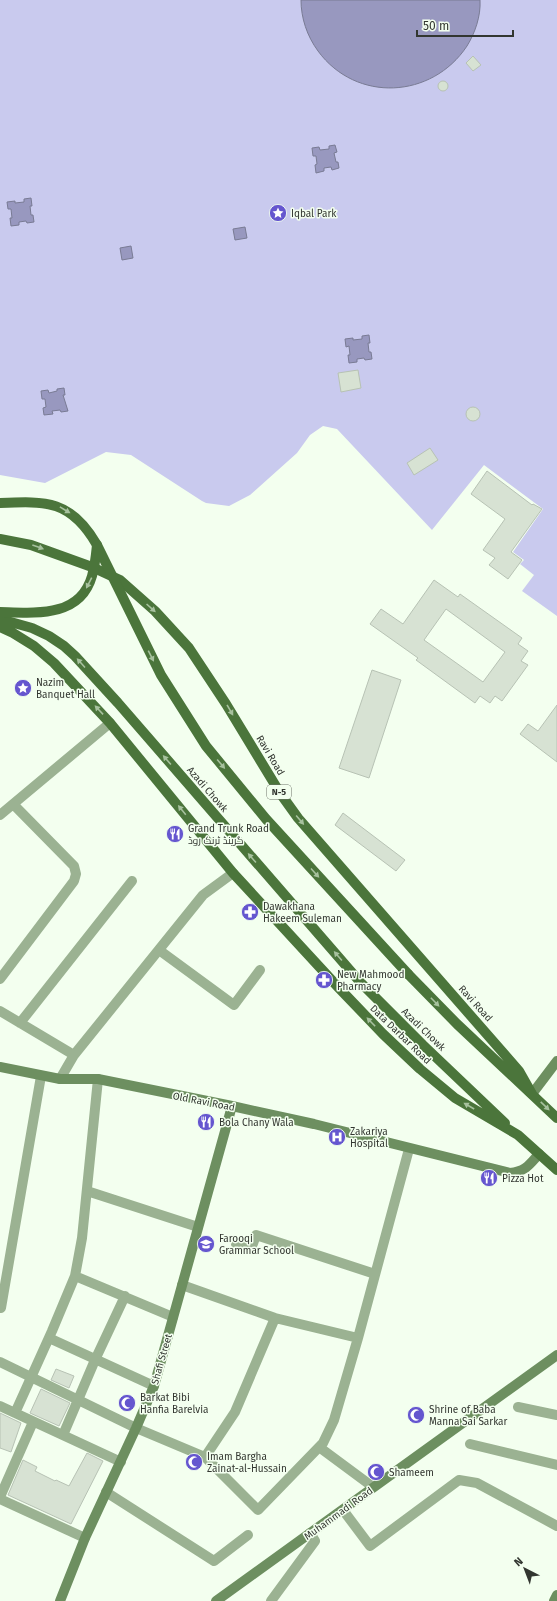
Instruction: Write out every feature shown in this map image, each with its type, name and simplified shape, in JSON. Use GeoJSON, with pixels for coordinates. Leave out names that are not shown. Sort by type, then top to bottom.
{"type":"FeatureCollection","features":[{"type":"Feature","properties":{"kind":"main road"},"geometry":{"type":"LineString","coordinates":[[0,503],[37,502],[57,506],[69,512],[83,524],[90,532],[97,545],[160,675],[206,746],[266,819],[408,974],[456,1024],[532,1094]]}},
{"type":"Feature","properties":{"kind":"main road","name":"Ravi Road"},"geometry":{"type":"LineString","coordinates":[[0,539],[31,545],[92,567],[120,580],[156,611],[189,648],[226,704],[280,793],[298,818],[520,1071],[532,1094]]}},
{"type":"Feature","properties":{"kind":"main road"},"geometry":{"type":"LineString","coordinates":[[0,612],[41,614],[60,610],[75,602],[83,593],[92,577],[97,545]]}},
{"type":"Feature","properties":{"kind":"main road","name":"Azadi Chowk"},"geometry":{"type":"LineString","coordinates":[[0,618],[32,628],[49,636],[64,646],[75,656],[118,703],[361,983],[423,1045],[518,1135]]}},
{"type":"Feature","properties":{"kind":"main road"},"geometry":{"type":"LineString","coordinates":[[0,627],[34,646],[54,663],[110,723],[233,873]]}},
{"type":"Feature","properties":{"kind":"main road","name":"Data Darbar Road"},"geometry":{"type":"LineString","coordinates":[[233,873],[338,988],[420,1069],[455,1098],[518,1135],[557,1170]]}},
{"type":"Feature","properties":{"kind":"main road","name":"N-5"},"geometry":{"type":"LineString","coordinates":[[532,1094],[557,1118]]}},
{"type":"Feature","properties":{"kind":"street"},"geometry":{"type":"LineString","coordinates":[[0,815],[110,723]]}},
{"type":"Feature","properties":{"kind":"street"},"geometry":{"type":"LineString","coordinates":[[0,979],[74,881],[76,874],[74,866],[13,804]]}},
{"type":"Feature","properties":{"kind":"street"},"geometry":{"type":"LineString","coordinates":[[60,1079],[74,1056],[203,894],[233,873]]}},
{"type":"Feature","properties":{"kind":"street"},"geometry":{"type":"LineString","coordinates":[[20,1023],[132,881]]}},
{"type":"Feature","properties":{"kind":"street"},"geometry":{"type":"LineString","coordinates":[[159,950],[234,1005],[260,970]]}},
{"type":"Feature","properties":{"kind":"street"},"geometry":{"type":"LineString","coordinates":[[0,1011],[74,1056]]}},
{"type":"Feature","properties":{"kind":"street"},"geometry":{"type":"LineString","coordinates":[[532,1094],[557,1061]]}},
{"type":"Feature","properties":{"kind":"street","name":"Old Ravi Road"},"geometry":{"type":"LineString","coordinates":[[0,1067],[60,1079],[98,1079],[232,1106],[314,1124],[510,1172],[520,1171],[526,1168],[540,1154]]}},
{"type":"Feature","properties":{"kind":"street"},"geometry":{"type":"LineString","coordinates":[[1,1308],[41,1076]]}},
{"type":"Feature","properties":{"kind":"street"},"geometry":{"type":"LineString","coordinates":[[15,1413],[75,1276],[82,1238],[98,1079]]}},
{"type":"Feature","properties":{"kind":"street","name":"Shafi Street"},"geometry":{"type":"LineString","coordinates":[[60,1601],[85,1538],[121,1462],[154,1386],[232,1106]]}},
{"type":"Feature","properties":{"kind":"street"},"geometry":{"type":"LineString","coordinates":[[0,1362],[136,1428],[205,1457],[258,1510],[323,1443],[334,1420],[358,1338],[408,1148]]}},
{"type":"Feature","properties":{"kind":"street"},"geometry":{"type":"LineString","coordinates":[[87,1191],[198,1227]]}},
{"type":"Feature","properties":{"kind":"street"},"geometry":{"type":"LineString","coordinates":[[236,1244],[251,1249],[256,1235],[375,1274]]}},
{"type":"Feature","properties":{"kind":"street"},"geometry":{"type":"LineString","coordinates":[[75,1276],[173,1317]]}},
{"type":"Feature","properties":{"kind":"street"},"geometry":{"type":"LineString","coordinates":[[182,1285],[276,1318],[358,1338]]}},
{"type":"Feature","properties":{"kind":"street"},"geometry":{"type":"LineString","coordinates":[[63,1435],[124,1296]]}},
{"type":"Feature","properties":{"kind":"street"},"geometry":{"type":"LineString","coordinates":[[205,1457],[235,1412],[276,1318]]}},
{"type":"Feature","properties":{"kind":"street"},"geometry":{"type":"LineString","coordinates":[[49,1338],[154,1386]]}},
{"type":"Feature","properties":{"kind":"street","name":"Muhammadi Road"},"geometry":{"type":"LineString","coordinates":[[216,1601],[557,1355]]}},
{"type":"Feature","properties":{"kind":"street"},"geometry":{"type":"LineString","coordinates":[[0,1406],[121,1462]]}},
{"type":"Feature","properties":{"kind":"street"},"geometry":{"type":"LineString","coordinates":[[518,1407],[557,1416]]}},
{"type":"Feature","properties":{"kind":"street"},"geometry":{"type":"LineString","coordinates":[[33,1422],[0,1498],[85,1538]]}},
{"type":"Feature","properties":{"kind":"street"},"geometry":{"type":"LineString","coordinates":[[470,1444],[557,1465]]}},
{"type":"Feature","properties":{"kind":"street"},"geometry":{"type":"LineString","coordinates":[[319,1447],[374,1488]]}},
{"type":"Feature","properties":{"kind":"street"},"geometry":{"type":"LineString","coordinates":[[343,1510],[370,1546],[459,1480],[477,1483],[557,1526]]}},
{"type":"Feature","properties":{"kind":"street"},"geometry":{"type":"LineString","coordinates":[[106,1492],[214,1562],[248,1535]]}},
{"type":"Feature","properties":{"kind":"street"},"geometry":{"type":"LineString","coordinates":[[271,1601],[315,1541],[310,1533]]}},
{"type":"Feature","properties":{"kind":"street"},"geometry":{"type":"LineString","coordinates":[[554,1601],[557,1596]]}},
{"type":"Feature","properties":{"kind":"shaded area","name":"Iqbal Park"},"geometry":{"type":"Polygon","coordinates":[[[0,0],[557,0],[557,616],[522,591],[534,575],[520,564],[524,560],[513,552],[543,509],[484,465],[432,530],[337,429],[323,426],[310,435],[297,453],[250,495],[229,506],[206,503],[202,501],[131,455],[106,452],[45,483],[0,475],[0,0]]]}},
{"type":"Feature","properties":{"kind":"shaded area"},"geometry":{"type":"Polygon","coordinates":[[[301,0],[480,0],[480,6],[473,36],[452,64],[434,76],[414,85],[394,88],[373,86],[352,80],[334,68],[318,51],[308,33],[303,20],[301,0]]]}},
{"type":"Feature","properties":{"kind":"shaded area"},"geometry":{"type":"Polygon","coordinates":[[[335,145],[337,152],[334,153],[339,168],[332,170],[331,167],[324,168],[324,171],[316,173],[316,156],[313,156],[312,148],[319,147],[320,150],[329,149],[329,146],[335,145]]]}},
{"type":"Feature","properties":{"kind":"shaded area"},"geometry":{"type":"Polygon","coordinates":[[[31,198],[31,215],[33,215],[34,222],[19,222],[19,225],[11,226],[11,209],[8,209],[7,202],[24,202],[24,199],[31,198]]]}},
{"type":"Feature","properties":{"kind":"shaded area"},"geometry":{"type":"Polygon","coordinates":[[[245,227],[247,238],[235,240],[233,229],[245,227]]]}},
{"type":"Feature","properties":{"kind":"shaded area"},"geometry":{"type":"Polygon","coordinates":[[[131,246],[133,258],[122,260],[120,248],[131,246]]]}},
{"type":"Feature","properties":{"kind":"shaded area"},"geometry":{"type":"Polygon","coordinates":[[[369,335],[369,352],[371,352],[372,359],[357,359],[357,362],[349,363],[349,346],[346,347],[345,339],[362,339],[362,336],[369,335]]]}},
{"type":"Feature","properties":{"kind":"shaded area"},"geometry":{"type":"Polygon","coordinates":[[[64,388],[65,395],[63,395],[68,411],[52,411],[53,414],[44,415],[43,408],[46,407],[45,399],[42,399],[41,391],[48,390],[49,393],[57,391],[57,389],[64,388]]]}},
{"type":"Feature","properties":{"kind":"building"},"geometry":{"type":"Polygon","coordinates":[[[473,56],[481,65],[473,71],[466,63],[473,56]]]}},
{"type":"Feature","properties":{"kind":"building"},"geometry":{"type":"Polygon","coordinates":[[[441,81],[445,81],[447,82],[447,90],[441,91],[438,88],[438,84],[441,81]]]}},
{"type":"Feature","properties":{"kind":"building"},"geometry":{"type":"Polygon","coordinates":[[[358,370],[361,388],[341,392],[338,373],[358,370]]]}},
{"type":"Feature","properties":{"kind":"building"},"geometry":{"type":"Polygon","coordinates":[[[473,407],[478,409],[480,414],[478,419],[473,421],[468,419],[466,414],[468,409],[473,407]]]}},
{"type":"Feature","properties":{"kind":"building"},"geometry":{"type":"Polygon","coordinates":[[[430,448],[438,460],[414,475],[407,463],[430,448]]]}},
{"type":"Feature","properties":{"kind":"building"},"geometry":{"type":"Polygon","coordinates":[[[487,471],[532,505],[533,504],[542,509],[511,552],[522,560],[508,579],[489,565],[495,558],[483,550],[505,519],[471,494],[487,471]]]}},
{"type":"Feature","properties":{"kind":"building"},"geometry":{"type":"Polygon","coordinates":[[[434,580],[458,597],[460,594],[522,638],[518,644],[528,651],[521,661],[528,665],[502,701],[495,696],[490,703],[480,696],[475,703],[416,660],[418,658],[370,624],[381,609],[403,624],[434,580]],[[446,609],[424,640],[483,682],[505,652],[446,609]]]}},
{"type":"Feature","properties":{"kind":"building"},"geometry":{"type":"Polygon","coordinates":[[[372,670],[401,680],[369,778],[339,768],[372,670]]]}},
{"type":"Feature","properties":{"kind":"building"},"geometry":{"type":"Polygon","coordinates":[[[557,705],[557,762],[520,734],[528,724],[538,731],[557,705]]]}},
{"type":"Feature","properties":{"kind":"building"},"geometry":{"type":"Polygon","coordinates":[[[343,813],[405,860],[396,871],[335,825],[343,813]]]}},
{"type":"Feature","properties":{"kind":"building"},"geometry":{"type":"Polygon","coordinates":[[[56,1369],[74,1376],[69,1388],[51,1380],[56,1369]]]}},
{"type":"Feature","properties":{"kind":"building"},"geometry":{"type":"Polygon","coordinates":[[[41,1389],[70,1403],[59,1426],[30,1413],[41,1389]]]}},
{"type":"Feature","properties":{"kind":"building"},"geometry":{"type":"Polygon","coordinates":[[[0,1413],[21,1423],[11,1452],[0,1448],[0,1413]]]}},
{"type":"Feature","properties":{"kind":"building"},"geometry":{"type":"Polygon","coordinates":[[[87,1453],[103,1461],[71,1524],[8,1495],[23,1460],[37,1467],[35,1471],[69,1486],[87,1453]]]}},
{"type":"Feature","properties":{"kind":"place","name":"Iqbal Park"},"geometry":{"type":"Point","coordinates":[278,213]}},
{"type":"Feature","properties":{"kind":"place","name":"Nazim Banquet Hall"},"geometry":{"type":"Point","coordinates":[23,688]}},
{"type":"Feature","properties":{"kind":"place","name":"Grand Trunk Road گرینڈ ٹرنک روڈ"},"geometry":{"type":"Point","coordinates":[175,834]}},
{"type":"Feature","properties":{"kind":"place","name":"Dawakhana Hakeem Suleman"},"geometry":{"type":"Point","coordinates":[250,912]}},
{"type":"Feature","properties":{"kind":"place","name":"New Mahmood Pharmacy"},"geometry":{"type":"Point","coordinates":[324,980]}},
{"type":"Feature","properties":{"kind":"place","name":"Bola Chany Wala"},"geometry":{"type":"Point","coordinates":[206,1122]}},
{"type":"Feature","properties":{"kind":"place","name":"Zakariya Hospital"},"geometry":{"type":"Point","coordinates":[337,1137]}},
{"type":"Feature","properties":{"kind":"place","name":"Pizza Hot"},"geometry":{"type":"Point","coordinates":[489,1178]}},
{"type":"Feature","properties":{"kind":"place","name":"Farooqi Grammar School"},"geometry":{"type":"Point","coordinates":[206,1244]}},
{"type":"Feature","properties":{"kind":"place","name":"Barkat Bibi Hanfia Barelvia"},"geometry":{"type":"Point","coordinates":[127,1403]}},
{"type":"Feature","properties":{"kind":"place","name":"Shrine of Baba Manna Sai Sarkar"},"geometry":{"type":"Point","coordinates":[416,1415]}},
{"type":"Feature","properties":{"kind":"place","name":"Imam Bargha Zainat-al-Hussain"},"geometry":{"type":"Point","coordinates":[194,1462]}},
{"type":"Feature","properties":{"kind":"place","name":"Shameem"},"geometry":{"type":"Point","coordinates":[376,1472]}}]}
